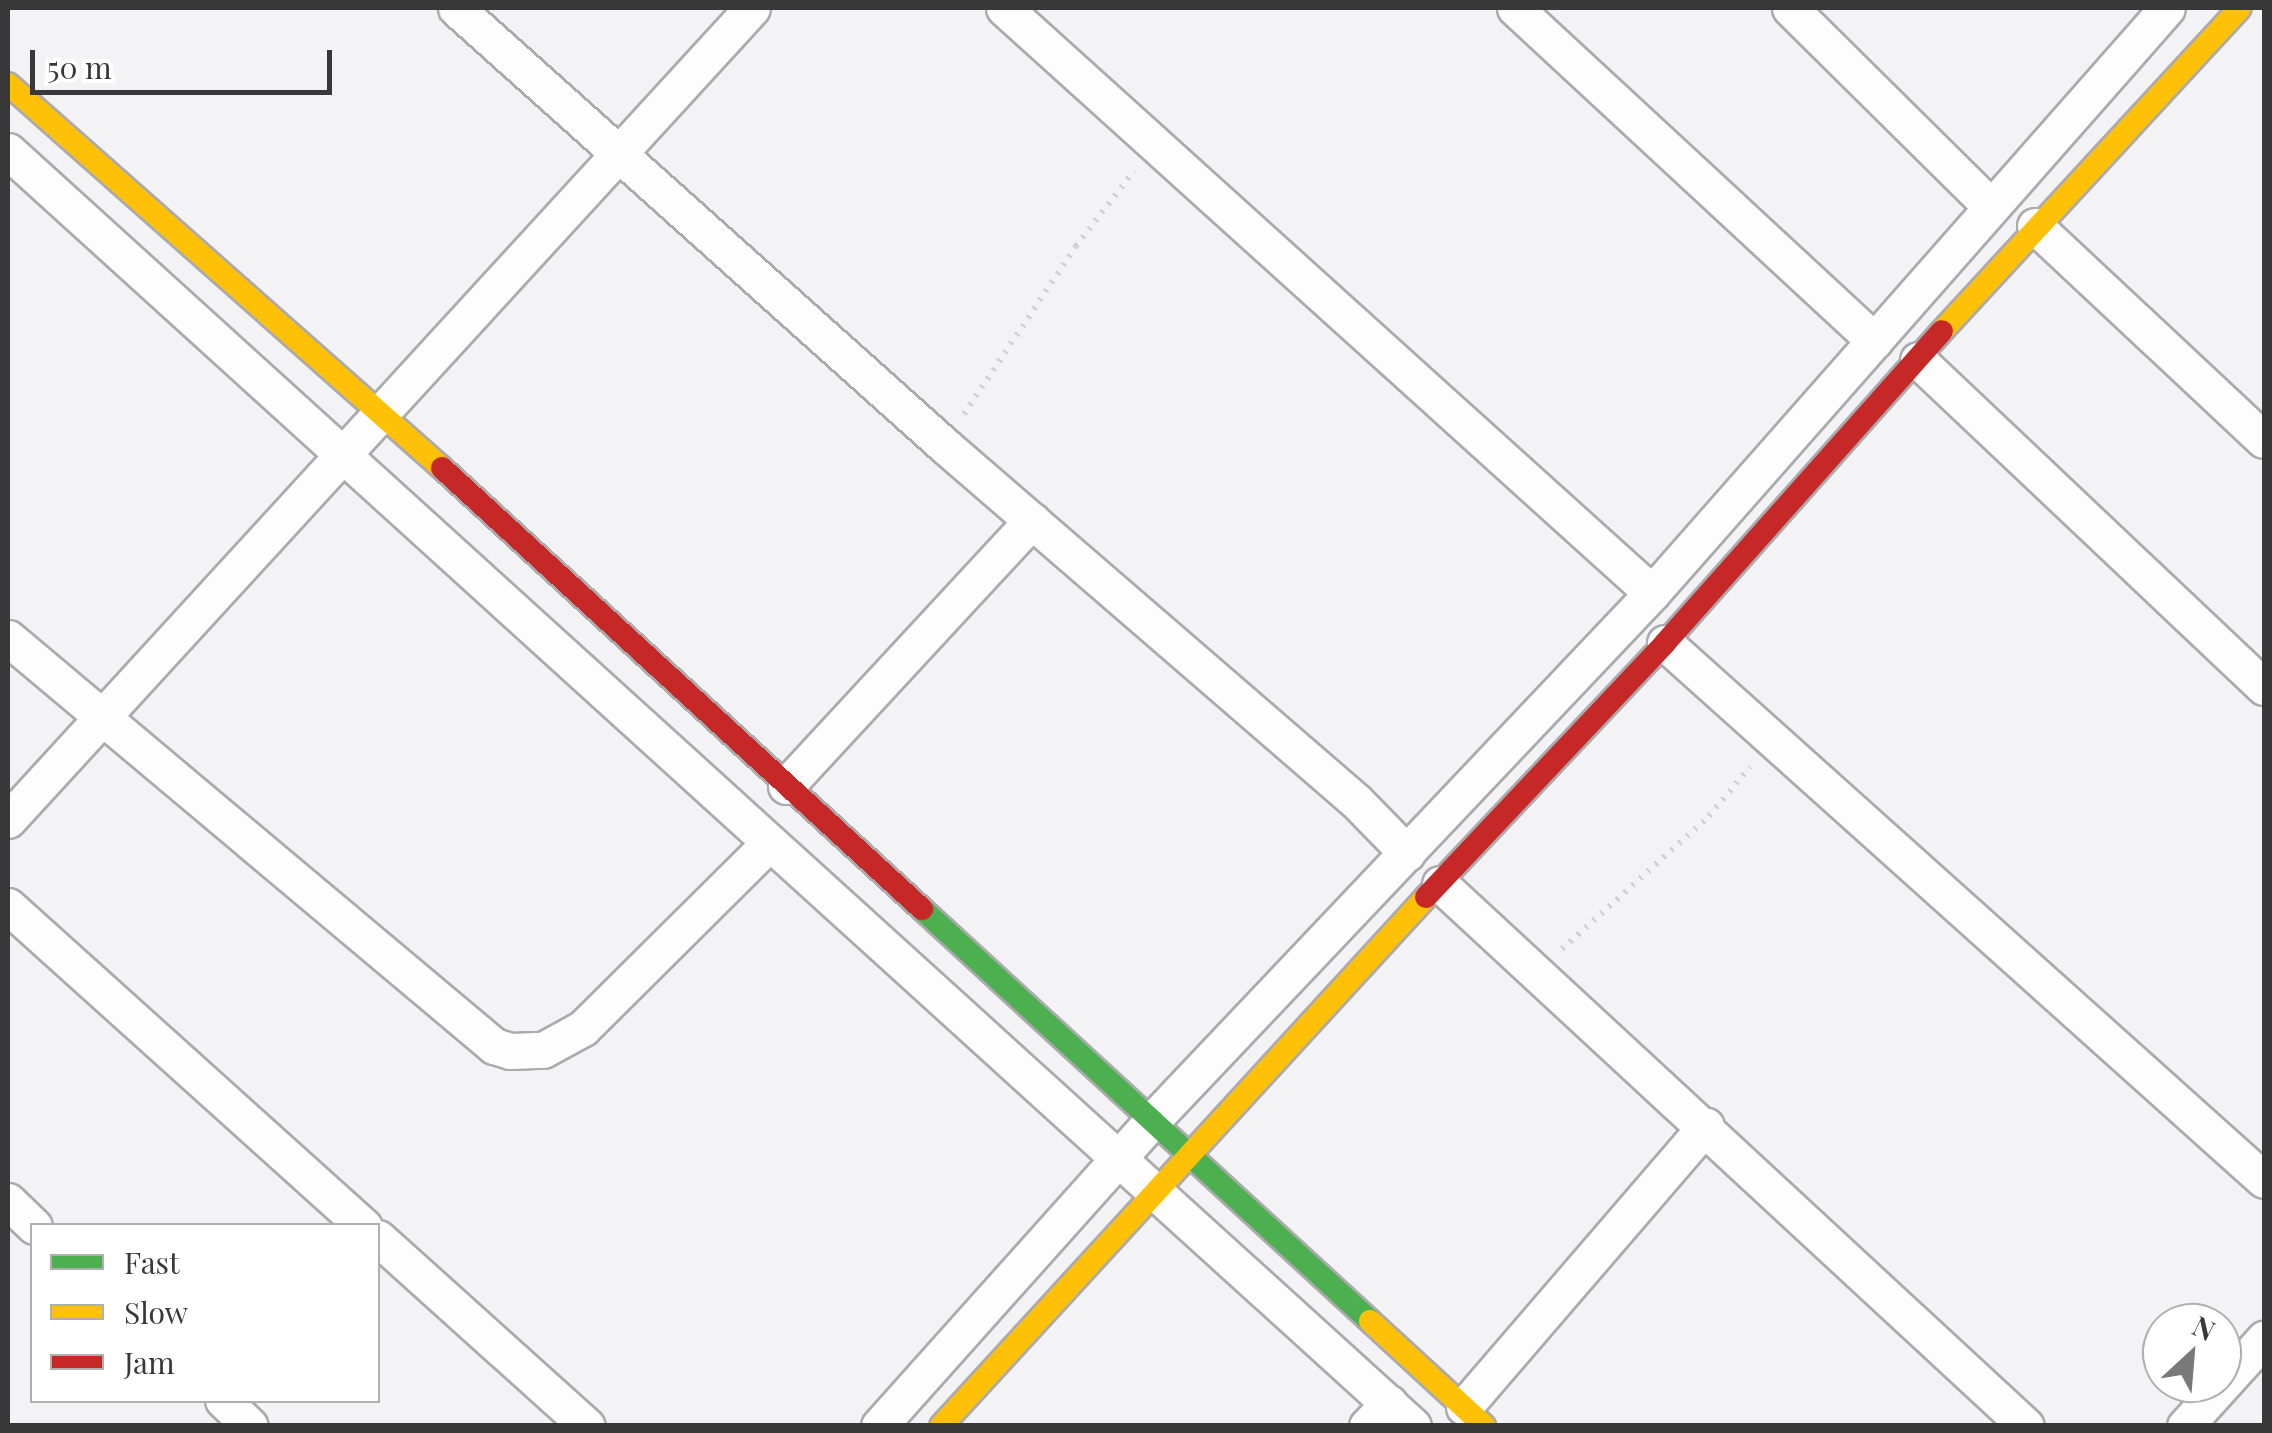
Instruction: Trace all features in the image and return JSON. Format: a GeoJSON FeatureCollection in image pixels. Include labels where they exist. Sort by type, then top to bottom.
{"type":"FeatureCollection","features":[{"type":"Feature","properties":{"kind":"street"},"geometry":{"type":"LineString","coordinates":[[456,8],[944,445],[1356,801],[1408,853]]}},
{"type":"Feature","properties":{"kind":"street"},"geometry":{"type":"LineString","coordinates":[[8,820],[341,452],[752,8]]}},
{"type":"Feature","properties":{"kind":"street"},"geometry":{"type":"LineString","coordinates":[[1004,8],[1652,594]]}},
{"type":"Feature","properties":{"kind":"street"},"geometry":{"type":"LineString","coordinates":[[1514,8],[1874,341]]}},
{"type":"Feature","properties":{"kind":"street"},"geometry":{"type":"LineString","coordinates":[[1790,8],[1991,208]]}},
{"type":"Feature","properties":{"kind":"street"},"geometry":{"type":"LineString","coordinates":[[879,1426],[1150,1124],[1652,594],[2166,8]]}},
{"type":"Feature","properties":{"kind":"street"},"geometry":{"type":"LineString","coordinates":[[941,1426],[1184,1154],[1665,643],[2035,226],[2240,8]]}},
{"type":"Feature","properties":{"kind":"street"},"geometry":{"type":"LineString","coordinates":[[8,84],[380,411],[1150,1124],[1474,1416],[1706,1126]]}},
{"type":"Feature","properties":{"kind":"street"},"geometry":{"type":"LineString","coordinates":[[8,150],[1151,1191],[1390,1418]]}},
{"type":"Feature","properties":{"kind":"street"},"geometry":{"type":"LineString","coordinates":[[2035,226],[2264,440]]}},
{"type":"Feature","properties":{"kind":"street"},"geometry":{"type":"LineString","coordinates":[[1918,360],[2264,687]]}},
{"type":"Feature","properties":{"kind":"street"},"geometry":{"type":"LineString","coordinates":[[786,786],[1032,520]]}},
{"type":"Feature","properties":{"kind":"street"},"geometry":{"type":"LineString","coordinates":[[8,638],[98,719],[494,1046],[526,1054],[563,1043],[583,1028],[769,842]]}},
{"type":"Feature","properties":{"kind":"street"},"geometry":{"type":"LineString","coordinates":[[1665,643],[2264,1180]]}},
{"type":"Feature","properties":{"kind":"street"},"geometry":{"type":"LineString","coordinates":[[1440,884],[1538,970],[2026,1426]]}},
{"type":"Feature","properties":{"kind":"street"},"geometry":{"type":"LineString","coordinates":[[8,906],[361,1223]]}},
{"type":"Feature","properties":{"kind":"street"},"geometry":{"type":"LineString","coordinates":[[8,1201],[31,1223]]}},
{"type":"Feature","properties":{"kind":"street"},"geometry":{"type":"LineString","coordinates":[[380,1240],[588,1426]]}},
{"type":"Feature","properties":{"kind":"street"},"geometry":{"type":"LineString","coordinates":[[2185,1426],[2264,1339]]}},
{"type":"Feature","properties":{"kind":"street"},"geometry":{"type":"LineString","coordinates":[[225,1403],[250,1426]]}},
{"type":"Feature","properties":{"kind":"path"},"geometry":{"type":"LineString","coordinates":[[944,445],[1076,246],[1154,146]]}},
{"type":"Feature","properties":{"kind":"path"},"geometry":{"type":"LineString","coordinates":[[1538,970],[1709,816],[1774,738]]}},
{"type":"Feature","properties":{"kind":"traffic: fast"},"geometry":{"type":"LineString","coordinates":[[922,909],[1370,1321]]}},
{"type":"Feature","properties":{"kind":"traffic: slow"},"geometry":{"type":"LineString","coordinates":[[1942,331],[2240,8]]}},
{"type":"Feature","properties":{"kind":"traffic: slow"},"geometry":{"type":"LineString","coordinates":[[8,84],[442,468]]}},
{"type":"Feature","properties":{"kind":"traffic: slow"},"geometry":{"type":"LineString","coordinates":[[941,1426],[1426,897]]}},
{"type":"Feature","properties":{"kind":"traffic: slow"},"geometry":{"type":"LineString","coordinates":[[1370,1321],[1484,1426]]}},
{"type":"Feature","properties":{"kind":"traffic: jam"},"geometry":{"type":"LineString","coordinates":[[1426,897],[1665,643],[1942,331]]}},
{"type":"Feature","properties":{"kind":"traffic: jam"},"geometry":{"type":"LineString","coordinates":[[442,468],[922,909]]}}]}
